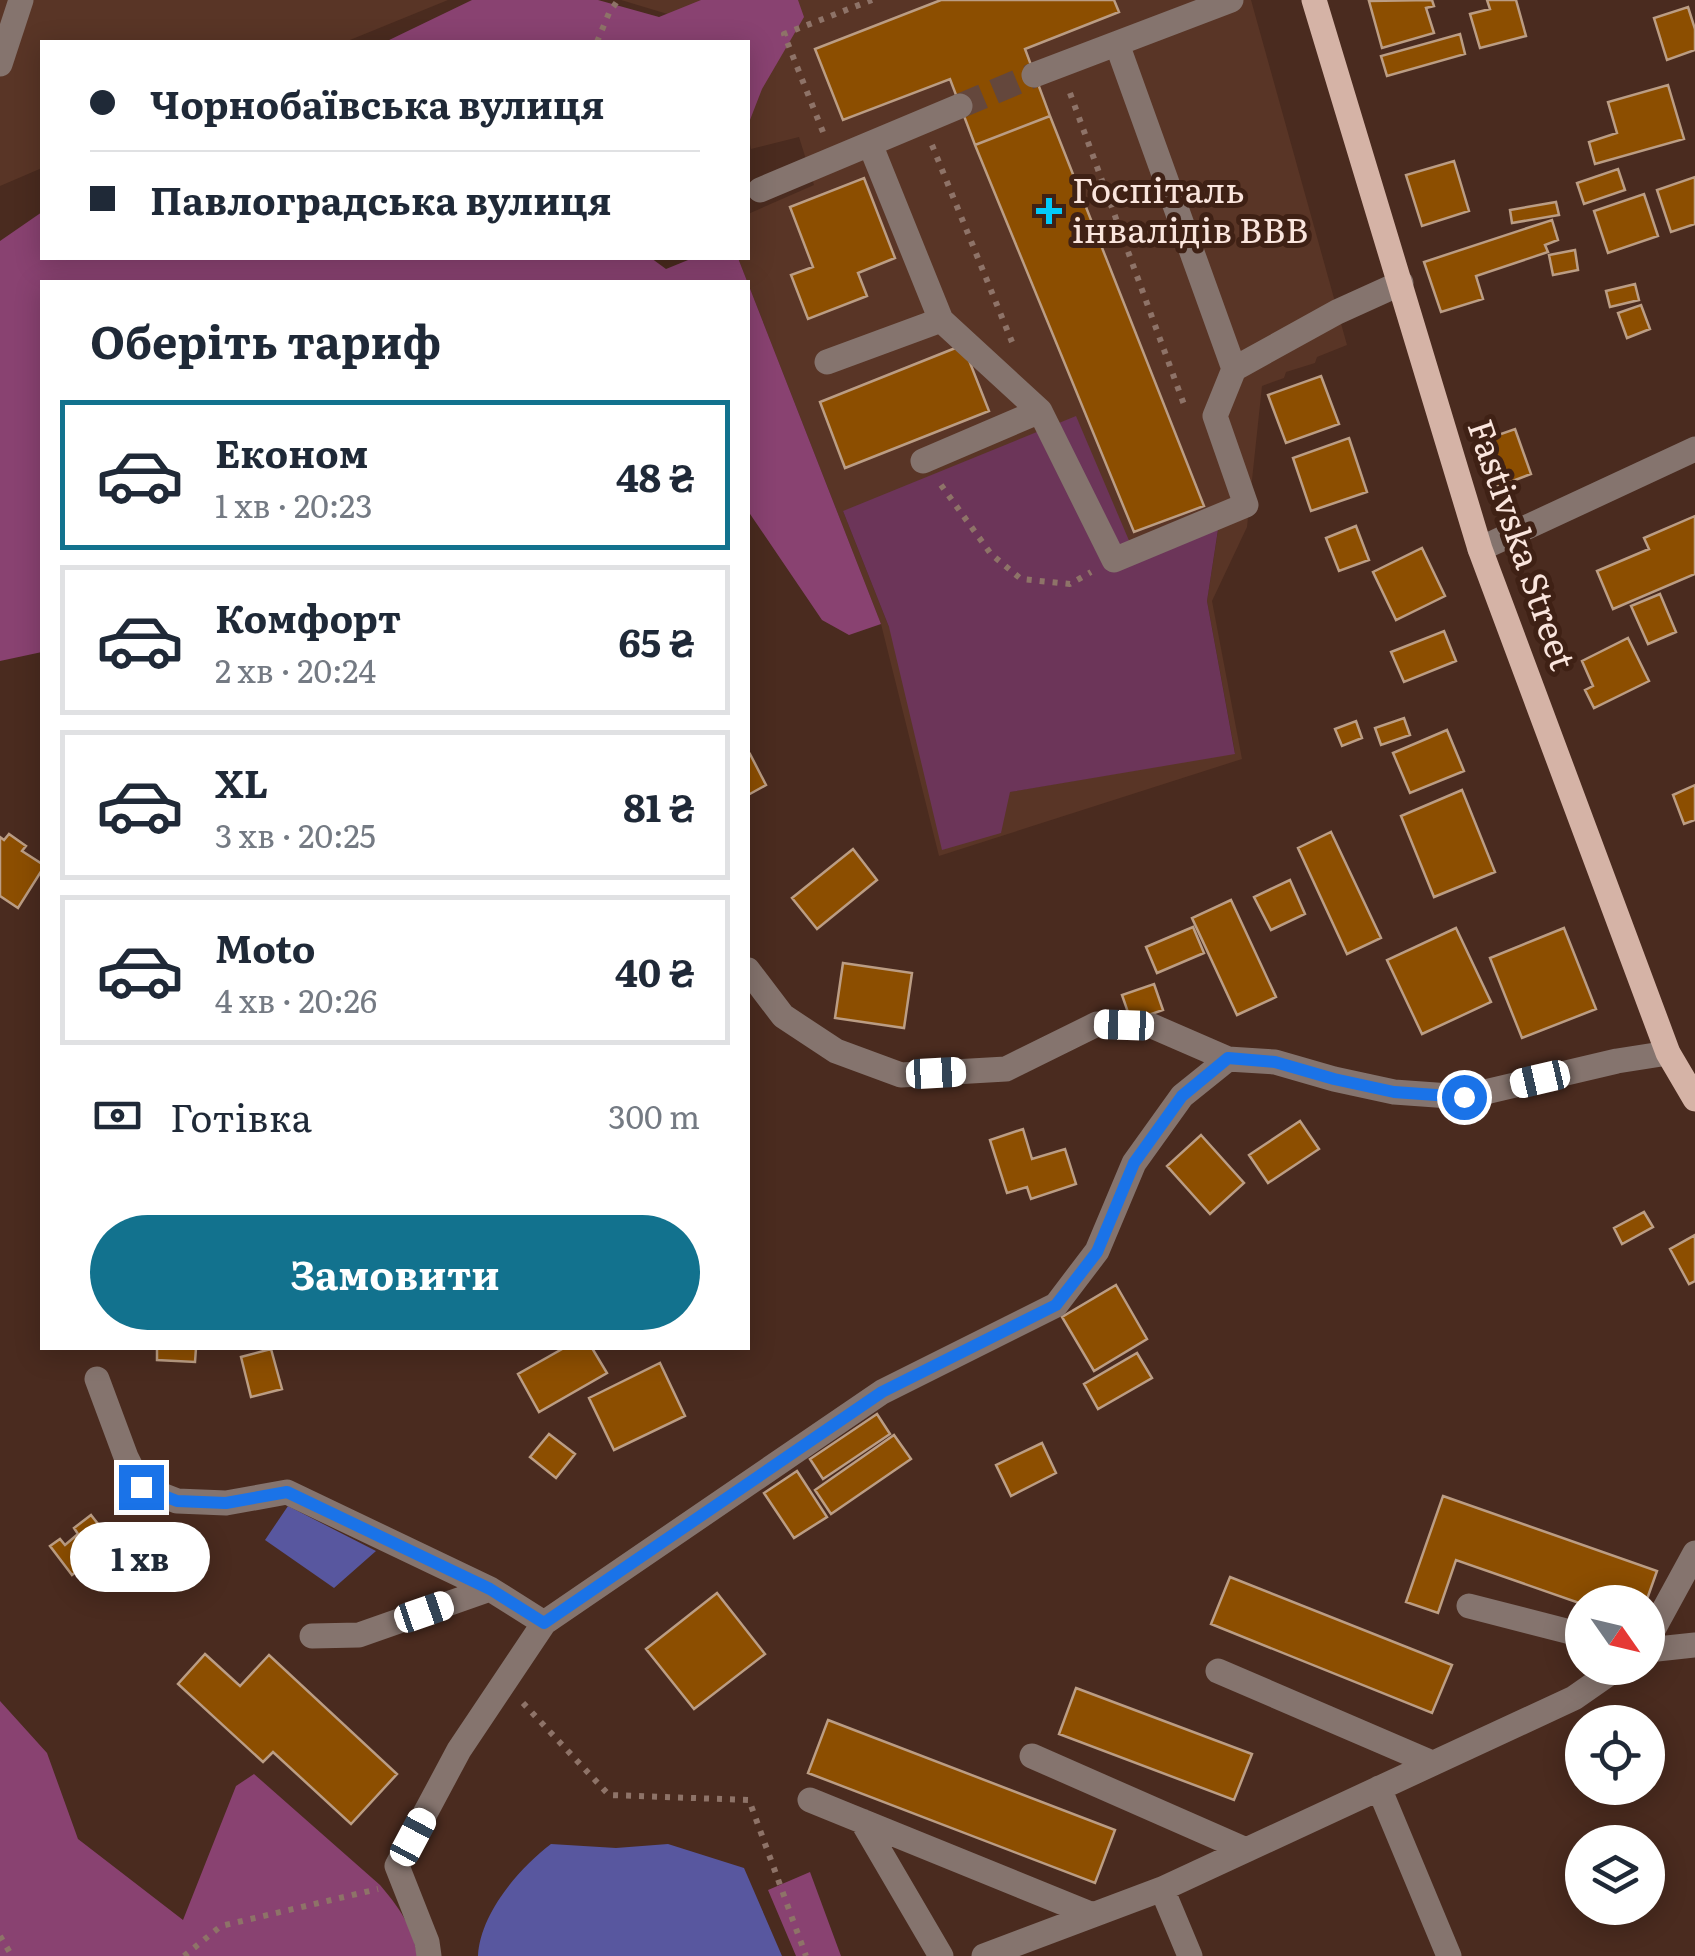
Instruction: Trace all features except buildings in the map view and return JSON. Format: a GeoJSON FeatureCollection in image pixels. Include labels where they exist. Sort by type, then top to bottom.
{"type":"FeatureCollection","features":[{"type":"Feature","properties":{"kind":"main road","name":"Fastivska Street"},"geometry":{"type":"LineString","coordinates":[[1314,0],[1480,549],[1668,1054],[1695,1099]]}},
{"type":"Feature","properties":{"kind":"street"},"geometry":{"type":"LineString","coordinates":[[0,64],[22,0]]}},
{"type":"Feature","properties":{"kind":"street"},"geometry":{"type":"LineString","coordinates":[[1034,75],[1231,0]]}},
{"type":"Feature","properties":{"kind":"street"},"geometry":{"type":"LineString","coordinates":[[1117,44],[1234,369]]}},
{"type":"Feature","properties":{"kind":"street"},"geometry":{"type":"LineString","coordinates":[[760,190],[960,106]]}},
{"type":"Feature","properties":{"kind":"street"},"geometry":{"type":"LineString","coordinates":[[870,144],[942,320],[1040,411],[1114,560],[1246,505],[1214,416],[1234,369],[1337,312],[1401,283]]}},
{"type":"Feature","properties":{"kind":"street"},"geometry":{"type":"LineString","coordinates":[[827,362],[942,320]]}},
{"type":"Feature","properties":{"kind":"street"},"geometry":{"type":"LineString","coordinates":[[923,461],[1040,411]]}},
{"type":"Feature","properties":{"kind":"street"},"geometry":{"type":"LineString","coordinates":[[1480,549],[1695,449]]}},
{"type":"Feature","properties":{"kind":"street"},"geometry":{"type":"LineString","coordinates":[[750,973],[783,1016],[836,1051],[901,1075],[1006,1069],[1097,1024],[1152,1026],[1228,1058],[1275,1062],[1394,1092],[1464,1097],[1668,1054]]}},
{"type":"Feature","properties":{"kind":"street"},"geometry":{"type":"LineString","coordinates":[[429,1956],[397,1866],[459,1750],[544,1623],[882,1392],[1056,1305],[1097,1252],[1134,1163],[1182,1096],[1228,1058]]}},
{"type":"Feature","properties":{"kind":"street"},"geometry":{"type":"LineString","coordinates":[[97,1379],[141,1487],[177,1501],[226,1503],[287,1492],[490,1589],[544,1623]]}},
{"type":"Feature","properties":{"kind":"street"},"geometry":{"type":"LineString","coordinates":[[1665,1608],[1695,1553]]}},
{"type":"Feature","properties":{"kind":"street"},"geometry":{"type":"LineString","coordinates":[[312,1636],[359,1635],[490,1589]]}},
{"type":"Feature","properties":{"kind":"street"},"geometry":{"type":"LineString","coordinates":[[1470,1606],[1565,1631]]}},
{"type":"Feature","properties":{"kind":"street"},"geometry":{"type":"LineString","coordinates":[[1665,1648],[1695,1645]]}},
{"type":"Feature","properties":{"kind":"street"},"geometry":{"type":"LineString","coordinates":[[1218,1670],[1432,1763]]}},
{"type":"Feature","properties":{"kind":"street"},"geometry":{"type":"LineString","coordinates":[[984,1956],[1162,1889],[1574,1698],[1593,1685]]}},
{"type":"Feature","properties":{"kind":"street"},"geometry":{"type":"LineString","coordinates":[[1032,1756],[1246,1850]]}},
{"type":"Feature","properties":{"kind":"street"},"geometry":{"type":"LineString","coordinates":[[1378,1788],[1448,1956]]}},
{"type":"Feature","properties":{"kind":"street"},"geometry":{"type":"LineString","coordinates":[[810,1800],[1094,1915]]}},
{"type":"Feature","properties":{"kind":"street"},"geometry":{"type":"LineString","coordinates":[[862,1821],[941,1956]]}},
{"type":"Feature","properties":{"kind":"street"},"geometry":{"type":"LineString","coordinates":[[1162,1889],[1190,1956]]}},
{"type":"Feature","properties":{"kind":"path"},"geometry":{"type":"LineString","coordinates":[[598,40],[618,0]]}},
{"type":"Feature","properties":{"kind":"path"},"geometry":{"type":"LineString","coordinates":[[833,158],[784,34],[872,0]]}},
{"type":"Feature","properties":{"kind":"path"},"geometry":{"type":"LineString","coordinates":[[1060,66],[1190,420]]}},
{"type":"Feature","properties":{"kind":"path"},"geometry":{"type":"LineString","coordinates":[[923,120],[1018,357]]}},
{"type":"Feature","properties":{"kind":"path"},"geometry":{"type":"LineString","coordinates":[[923,461],[992,554],[1021,578],[1070,584],[1114,560]]}},
{"type":"Feature","properties":{"kind":"path"},"geometry":{"type":"LineString","coordinates":[[531,1710],[609,1794],[749,1800],[806,1956]]}},
{"type":"Feature","properties":{"kind":"path"},"geometry":{"type":"LineString","coordinates":[[184,1956],[221,1926],[404,1883]]}},
{"type":"Feature","properties":{"kind":"path"},"geometry":{"type":"LineString","coordinates":[[0,1936],[12,1956]]}},
{"type":"Feature","properties":{"kind":"shaded area"},"geometry":{"type":"Polygon","coordinates":[[[0,0],[448,0],[350,40],[40,40],[40,169],[0,186],[0,0]]]}},
{"type":"Feature","properties":{"kind":"shaded area"},"geometry":{"type":"Polygon","coordinates":[[[472,0],[598,0],[659,17],[701,0],[798,0],[804,17],[762,89],[750,120],[750,40],[389,40],[472,0]]]}},
{"type":"Feature","properties":{"kind":"shaded area"},"geometry":{"type":"Polygon","coordinates":[[[621,0],[1251,0],[1347,345],[1262,386],[1247,527],[1212,601],[1242,759],[939,856],[881,624],[750,289],[750,280],[739,260],[750,260],[750,213],[814,185],[799,137],[751,149],[750,40],[621,0]],[[843,511],[889,627],[1009,792],[1235,753],[1207,601],[1219,524],[1136,558],[843,511]]]}},
{"type":"Feature","properties":{"kind":"shaded area"},"geometry":{"type":"Polygon","coordinates":[[[40,213],[40,260],[654,260],[666,269],[688,260],[739,260],[746,280],[40,280],[40,652],[0,661],[0,241],[40,213]]]}},
{"type":"Feature","properties":{"kind":"shaded area"},"geometry":{"type":"Polygon","coordinates":[[[750,289],[881,624],[849,635],[822,620],[750,514],[750,289]]]}},
{"type":"Feature","properties":{"kind":"shaded area"},"geometry":{"type":"Polygon","coordinates":[[[1076,416],[1136,557],[1219,523],[1207,601],[1235,754],[1010,792],[1001,833],[942,850],[889,627],[843,511],[1076,416]]]}},
{"type":"Feature","properties":{"kind":"shaded area"},"geometry":{"type":"Polygon","coordinates":[[[288,1506],[376,1551],[334,1588],[265,1540],[288,1506]]]}},
{"type":"Feature","properties":{"kind":"shaded area"},"geometry":{"type":"Polygon","coordinates":[[[0,1701],[47,1753],[78,1839],[183,1920],[236,1786],[254,1774],[380,1885],[404,1918],[417,1956],[0,1956],[0,1701]]]}},
{"type":"Feature","properties":{"kind":"shaded area"},"geometry":{"type":"Polygon","coordinates":[[[551,1844],[616,1848],[668,1844],[744,1868],[782,1956],[478,1956],[493,1909],[526,1866],[551,1844]]]}},
{"type":"Feature","properties":{"kind":"shaded area"},"geometry":{"type":"Polygon","coordinates":[[[810,1872],[841,1956],[796,1956],[768,1890],[810,1872]]]}},
{"type":"Feature","properties":{"kind":"tunnel"},"geometry":{"type":"LineString","coordinates":[[960,106],[1034,75]]}},
{"type":"Feature","properties":{"kind":"place","name":"Госпіталь інвалідів ВВВ"},"geometry":{"type":"Point","coordinates":[1049,211]}},
{"type":"Feature","properties":{"kind":"route"},"geometry":{"type":"LineString","coordinates":[[141,1487],[177,1501],[226,1503],[287,1492],[490,1589],[544,1623],[882,1392],[1056,1305],[1097,1252],[1134,1163],[1182,1096],[1228,1058],[1275,1062],[1394,1092],[1464,1097]]}}]}
